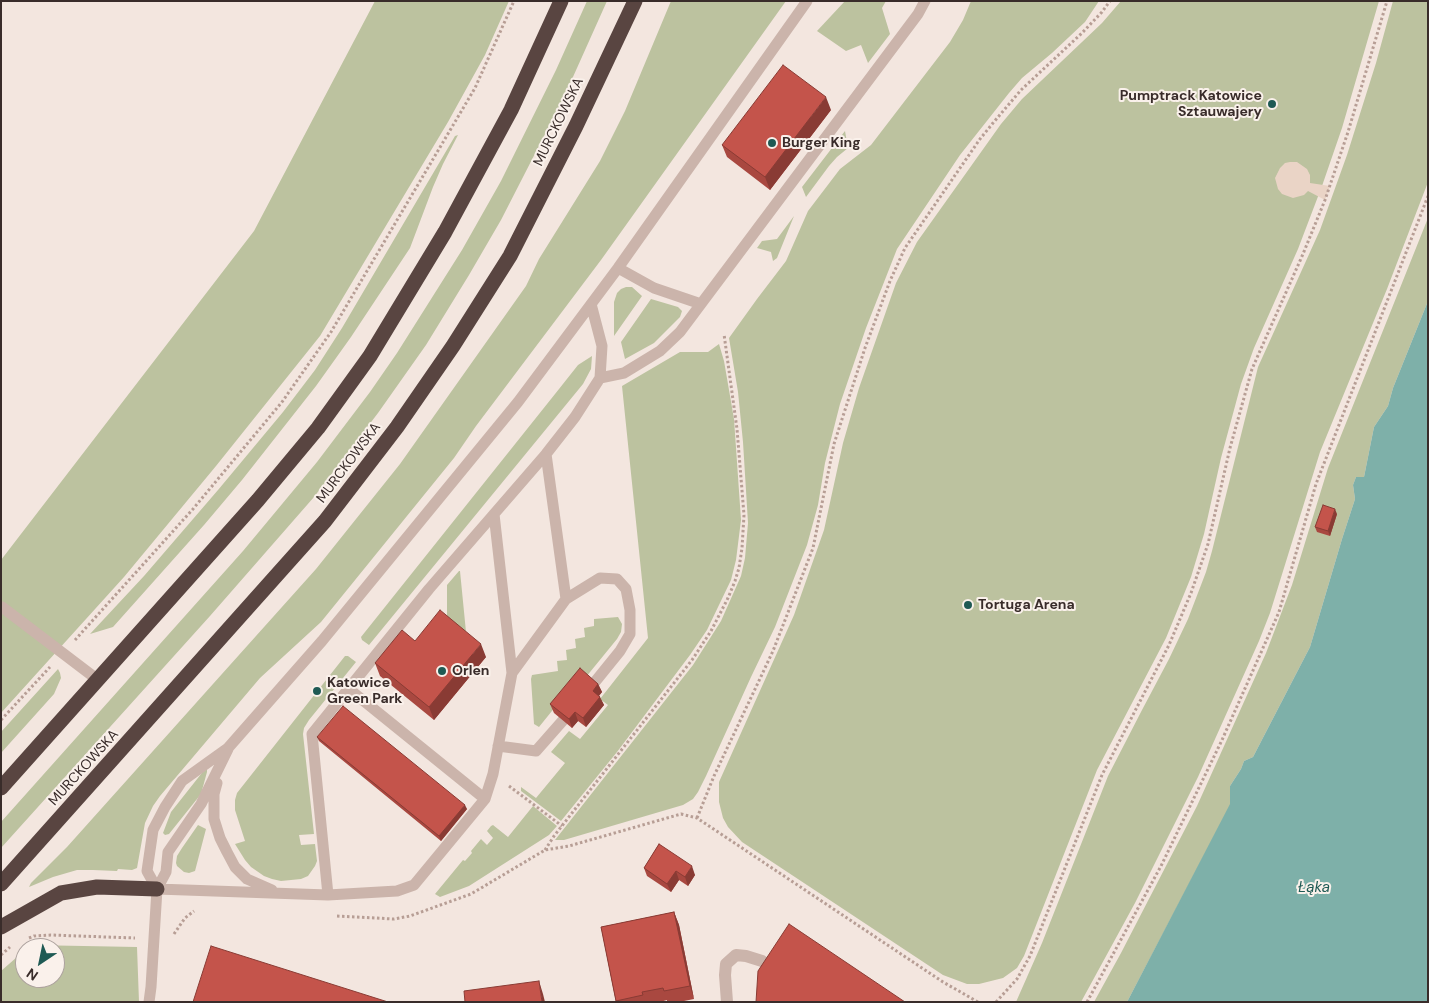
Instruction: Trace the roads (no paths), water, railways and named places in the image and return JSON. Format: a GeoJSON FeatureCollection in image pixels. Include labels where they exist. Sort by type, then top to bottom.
{"type":"FeatureCollection","features":[{"type":"Feature","properties":{"kind":"highway"},"geometry":{"type":"LineString","coordinates":[[1,788],[258,500],[318,428],[370,356],[445,232],[511,110],[561,1]]}},
{"type":"Feature","properties":{"kind":"highway","name":"MURCKOWSKA"},"geometry":{"type":"LineString","coordinates":[[1,884],[325,521],[397,427],[453,346],[510,256],[576,126],[635,1]]}},
{"type":"Feature","properties":{"kind":"highway"},"geometry":{"type":"LineString","coordinates":[[1,927],[61,893],[97,887],[157,889]]}},
{"type":"Feature","properties":{"kind":"street"},"geometry":{"type":"LineString","coordinates":[[727,1002],[726,964],[736,955],[762,961],[776,970]]}},
{"type":"Feature","properties":{"kind":"lane"},"geometry":{"type":"LineString","coordinates":[[157,889],[147,871],[153,830],[182,781],[228,748],[322,640],[512,409],[618,268],[807,1]]}},
{"type":"Feature","properties":{"kind":"lane"},"geometry":{"type":"LineString","coordinates":[[600,378],[624,373],[660,351],[680,332],[918,14],[925,1]]}},
{"type":"Feature","properties":{"kind":"lane"},"geometry":{"type":"LineString","coordinates":[[618,268],[654,288],[701,304]]}},
{"type":"Feature","properties":{"kind":"lane"},"geometry":{"type":"LineString","coordinates":[[328,895],[312,734],[429,589],[546,454],[575,417],[600,378],[602,346],[591,304]]}},
{"type":"Feature","properties":{"kind":"lane"},"geometry":{"type":"LineString","coordinates":[[546,454],[566,598]]}},
{"type":"Feature","properties":{"kind":"lane"},"geometry":{"type":"LineString","coordinates":[[157,889],[328,895],[397,891],[414,885],[485,799],[492,774],[512,673],[494,514]]}},
{"type":"Feature","properties":{"kind":"lane"},"geometry":{"type":"LineString","coordinates":[[498,746],[536,751],[620,651],[630,634],[630,610],[626,589],[616,579],[600,578],[566,598],[512,673]]}},
{"type":"Feature","properties":{"kind":"lane"},"geometry":{"type":"LineString","coordinates":[[2,608],[98,680]]}},
{"type":"Feature","properties":{"kind":"lane"},"geometry":{"type":"LineString","coordinates":[[348,689],[485,799]]}},
{"type":"Feature","properties":{"kind":"lane"},"geometry":{"type":"LineString","coordinates":[[149,1002],[157,889],[166,872],[168,852],[201,804],[228,748]]}},
{"type":"Feature","properties":{"kind":"lane"},"geometry":{"type":"LineString","coordinates":[[228,748],[214,794],[214,819],[220,838],[235,867],[247,879],[281,893]]}},
{"type":"Feature","properties":{"kind":"water","name":"Łąka"},"geometry":{"type":"Polygon","coordinates":[[[1428,301],[1428,1002],[1127,1002],[1230,804],[1230,786],[1244,761],[1253,757],[1310,647],[1355,499],[1353,485],[1356,477],[1364,477],[1374,427],[1388,406],[1393,388],[1428,301]]]}},
{"type":"Feature","properties":{"kind":"place","name":"Pumptrack Katowice Sztauwajery"},"geometry":{"type":"Point","coordinates":[1272,104]}},
{"type":"Feature","properties":{"kind":"place","name":"Burger King"},"geometry":{"type":"Point","coordinates":[772,143]}},
{"type":"Feature","properties":{"kind":"place","name":"Tortuga Arena"},"geometry":{"type":"Point","coordinates":[968,605]}},
{"type":"Feature","properties":{"kind":"place","name":"Orlen"},"geometry":{"type":"Point","coordinates":[442,671]}},
{"type":"Feature","properties":{"kind":"place","name":"Katowice Green Park"},"geometry":{"type":"Point","coordinates":[317,691]}}]}
